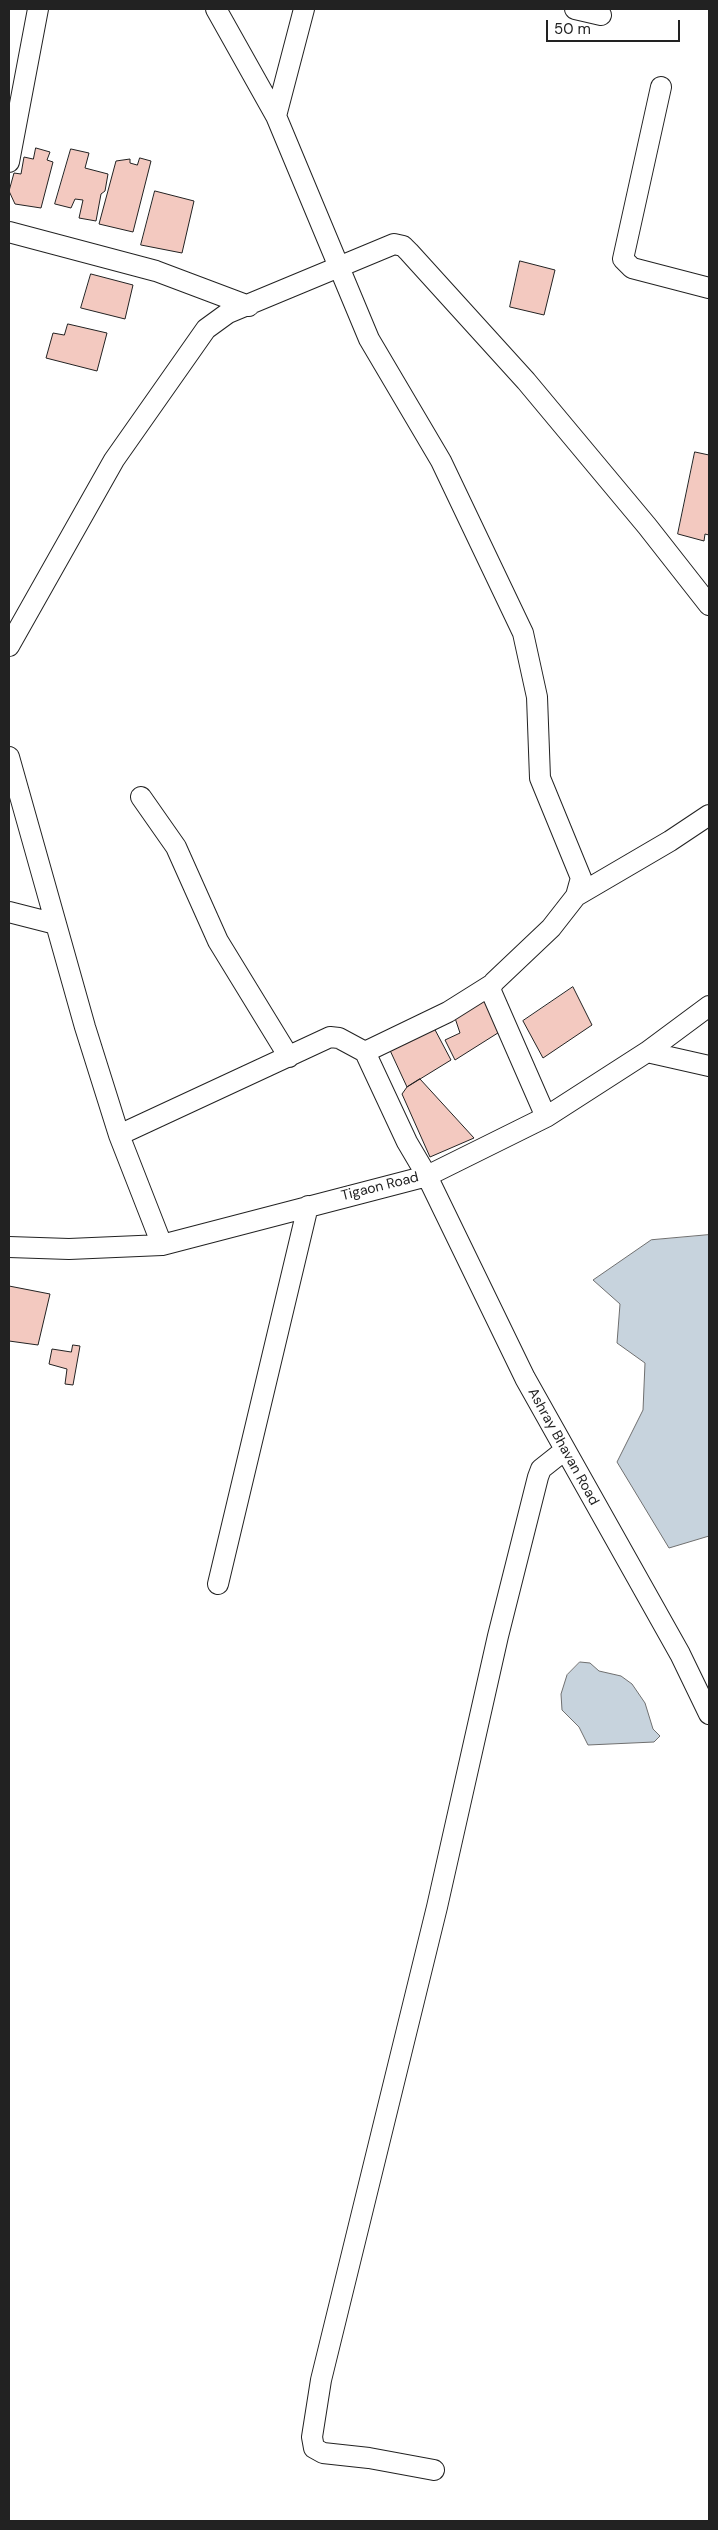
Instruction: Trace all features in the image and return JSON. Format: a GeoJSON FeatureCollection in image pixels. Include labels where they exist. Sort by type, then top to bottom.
{"type":"FeatureCollection","features":[{"type":"Feature","properties":{"kind":"street"},"geometry":{"type":"LineString","coordinates":[[9,162],[38,9]]}},
{"type":"Feature","properties":{"kind":"street"},"geometry":{"type":"LineString","coordinates":[[119,1135],[330,1037],[339,1038],[365,1052],[413,1030],[491,985],[552,928],[576,896],[580,884],[580,872],[540,778],[537,698],[523,633],[441,461],[369,339],[276,116],[216,9]]}},
{"type":"Feature","properties":{"kind":"street"},"geometry":{"type":"LineString","coordinates":[[276,116],[304,9]]}},
{"type":"Feature","properties":{"kind":"street"},"geometry":{"type":"LineString","coordinates":[[575,9],[601,15]]}},
{"type":"Feature","properties":{"kind":"street"},"geometry":{"type":"LineString","coordinates":[[661,87],[623,259],[632,268],[709,288]]}},
{"type":"Feature","properties":{"kind":"street"},"geometry":{"type":"LineString","coordinates":[[9,232],[156,270],[248,306]]}},
{"type":"Feature","properties":{"kind":"street"},"geometry":{"type":"LineString","coordinates":[[9,646],[114,460],[206,329],[228,313],[394,244],[403,246],[526,380],[647,526],[709,606]]}},
{"type":"Feature","properties":{"kind":"street"},"geometry":{"type":"LineString","coordinates":[[9,757],[85,1027],[119,1135],[162,1244]]}},
{"type":"Feature","properties":{"kind":"street"},"geometry":{"type":"LineString","coordinates":[[141,797],[176,847],[218,941],[288,1057]]}},
{"type":"Feature","properties":{"kind":"street"},"geometry":{"type":"LineString","coordinates":[[576,896],[670,841],[709,815]]}},
{"type":"Feature","properties":{"kind":"street"},"geometry":{"type":"LineString","coordinates":[[9,912],[56,924]]}},
{"type":"Feature","properties":{"kind":"street"},"geometry":{"type":"LineString","coordinates":[[491,985],[491,993],[546,1117]]}},
{"type":"Feature","properties":{"kind":"street","name":"Tigaon Road"},"geometry":{"type":"LineString","coordinates":[[9,1247],[69,1249],[162,1244],[427,1176],[546,1117],[646,1052],[709,1006]]}},
{"type":"Feature","properties":{"kind":"street","name":"Ashray Bhavan Road"},"geometry":{"type":"LineString","coordinates":[[365,1052],[407,1142],[427,1176],[525,1378],[680,1654],[709,1714]]}},
{"type":"Feature","properties":{"kind":"street"},"geometry":{"type":"LineString","coordinates":[[646,1052],[709,1066]]}},
{"type":"Feature","properties":{"kind":"street"},"geometry":{"type":"LineString","coordinates":[[218,1584],[308,1206]]}},
{"type":"Feature","properties":{"kind":"street"},"geometry":{"type":"LineString","coordinates":[[434,2470],[369,2458],[323,2453],[314,2448],[312,2438],[321,2380],[434,1916],[498,1636],[538,1477],[541,1469],[565,1450]]}},
{"type":"Feature","properties":{"kind":"shaded area"},"geometry":{"type":"Polygon","coordinates":[[[709,1235],[709,1536],[669,1548],[617,1462],[643,1410],[645,1363],[617,1343],[620,1304],[593,1280],[651,1240],[709,1235]]]}},
{"type":"Feature","properties":{"kind":"shaded area"},"geometry":{"type":"Polygon","coordinates":[[[580,1662],[590,1663],[599,1671],[621,1676],[632,1684],[645,1703],[653,1729],[660,1736],[654,1742],[588,1745],[579,1727],[562,1710],[561,1694],[567,1675],[580,1662]]]}},
{"type":"Feature","properties":{"kind":"building"},"geometry":{"type":"Polygon","coordinates":[[[36,148],[50,152],[47,160],[53,162],[41,208],[15,204],[9,191],[14,173],[21,174],[24,157],[33,159],[36,148]]]}},
{"type":"Feature","properties":{"kind":"building"},"geometry":{"type":"Polygon","coordinates":[[[71,149],[89,153],[85,168],[108,174],[105,191],[101,194],[96,221],[79,218],[83,200],[75,199],[71,208],[55,204],[71,149]]]}},
{"type":"Feature","properties":{"kind":"building"},"geometry":{"type":"Polygon","coordinates":[[[140,158],[151,161],[133,232],[99,224],[116,161],[130,159],[130,163],[137,165],[140,158]]]}},
{"type":"Feature","properties":{"kind":"building"},"geometry":{"type":"Polygon","coordinates":[[[155,191],[194,201],[182,253],[141,245],[155,191]]]}},
{"type":"Feature","properties":{"kind":"building"},"geometry":{"type":"Polygon","coordinates":[[[520,261],[555,270],[544,315],[510,307],[520,261]]]}},
{"type":"Feature","properties":{"kind":"building"},"geometry":{"type":"Polygon","coordinates":[[[91,274],[133,285],[125,319],[81,308],[91,274]]]}},
{"type":"Feature","properties":{"kind":"building"},"geometry":{"type":"Polygon","coordinates":[[[68,324],[107,333],[97,371],[46,358],[53,333],[64,335],[68,324]]]}},
{"type":"Feature","properties":{"kind":"building"},"geometry":{"type":"Polygon","coordinates":[[[695,452],[709,455],[709,535],[705,534],[704,541],[678,534],[695,452]]]}},
{"type":"Feature","properties":{"kind":"building"},"geometry":{"type":"Polygon","coordinates":[[[573,987],[592,1025],[543,1058],[523,1021],[573,987]]]}},
{"type":"Feature","properties":{"kind":"building"},"geometry":{"type":"Polygon","coordinates":[[[485,998],[501,1031],[455,1060],[445,1040],[460,1033],[455,1018],[485,998]]]}},
{"type":"Feature","properties":{"kind":"building"},"geometry":{"type":"Polygon","coordinates":[[[433,1026],[451,1060],[407,1087],[388,1046],[433,1026]]]}},
{"type":"Feature","properties":{"kind":"building"},"geometry":{"type":"Polygon","coordinates":[[[420,1079],[474,1138],[430,1157],[402,1094],[407,1087],[420,1079]]]}},
{"type":"Feature","properties":{"kind":"building"},"geometry":{"type":"Polygon","coordinates":[[[9,1286],[50,1294],[38,1345],[9,1341],[9,1286]]]}},
{"type":"Feature","properties":{"kind":"building"},"geometry":{"type":"Polygon","coordinates":[[[73,1345],[80,1346],[73,1385],[65,1384],[67,1369],[49,1364],[52,1349],[71,1352],[73,1345]]]}}]}
